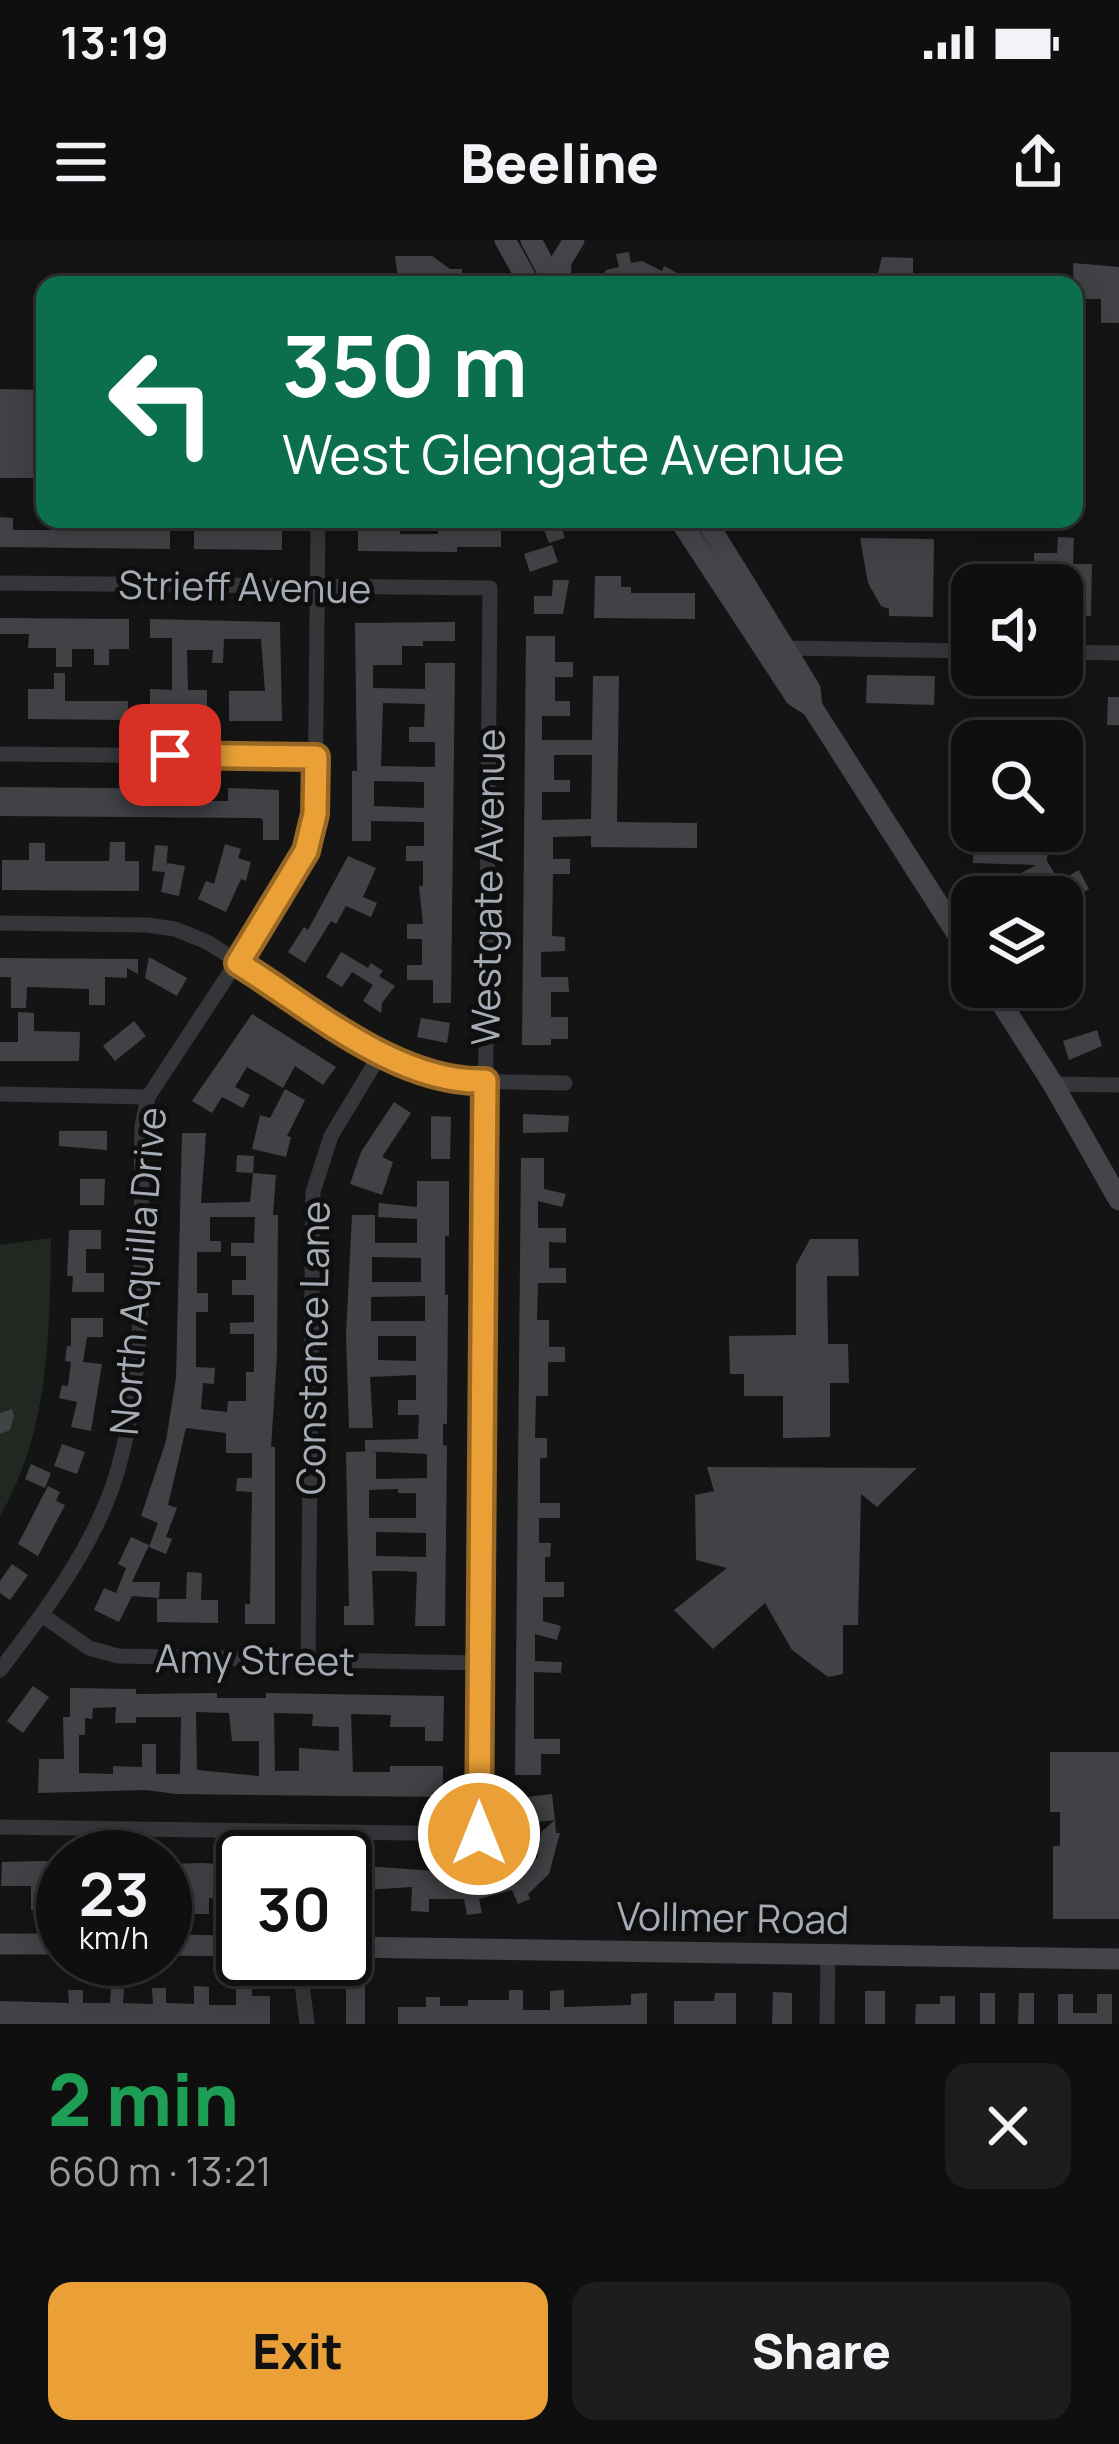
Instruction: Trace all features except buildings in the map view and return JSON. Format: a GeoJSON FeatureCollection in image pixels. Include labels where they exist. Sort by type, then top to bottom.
{"type":"FeatureCollection","features":[{"type":"Feature","properties":{"kind":"main road"},"geometry":{"type":"LineString","coordinates":[[505,240],[525,276]]}},
{"type":"Feature","properties":{"kind":"main road"},"geometry":{"type":"LineString","coordinates":[[531,240],[553,276]]}},
{"type":"Feature","properties":{"kind":"main road"},"geometry":{"type":"LineString","coordinates":[[559,276],[561,261],[574,240]]}},
{"type":"Feature","properties":{"kind":"main road"},"geometry":{"type":"LineString","coordinates":[[686,528],[795,696],[812,707]]}},
{"type":"Feature","properties":{"kind":"main road"},"geometry":{"type":"LineString","coordinates":[[711,528],[809,689],[812,707],[951,924]]}},
{"type":"Feature","properties":{"kind":"main road"},"geometry":{"type":"LineString","coordinates":[[1004,1008],[1119,1200]]}},
{"type":"Feature","properties":{"kind":"main road"},"geometry":{"type":"LineString","coordinates":[[0,1944],[36,1944]]}},
{"type":"Feature","properties":{"kind":"main road","name":"Vollmer Road"},"geometry":{"type":"LineString","coordinates":[[372,1947],[1119,1959]]}},
{"type":"Feature","properties":{"kind":"street","name":"North Aquilla Drive"},"geometry":{"type":"LineString","coordinates":[[0,1670],[76,1561],[113,1485],[133,1405],[142,1126],[148,1097],[301,863],[315,814],[318,528]]}},
{"type":"Feature","properties":{"kind":"street","name":"Strieff Avenue"},"geometry":{"type":"LineString","coordinates":[[0,583],[490,588]]}},
{"type":"Feature","properties":{"kind":"street","name":"Westgate Avenue"},"geometry":{"type":"LineString","coordinates":[[372,1833],[479,1834],[490,588]]}},
{"type":"Feature","properties":{"kind":"street"},"geometry":{"type":"LineString","coordinates":[[785,648],[951,651]]}},
{"type":"Feature","properties":{"kind":"street"},"geometry":{"type":"LineString","coordinates":[[1083,652],[1119,653]]}},
{"type":"Feature","properties":{"kind":"street"},"geometry":{"type":"LineString","coordinates":[[0,754],[316,757]]}},
{"type":"Feature","properties":{"kind":"street"},"geometry":{"type":"LineString","coordinates":[[0,923],[175,929],[207,942],[381,1053],[424,1075],[452,1081],[565,1083]]}},
{"type":"Feature","properties":{"kind":"street","name":"Constance Lane"},"geometry":{"type":"LineString","coordinates":[[308,1660],[313,1192],[331,1136],[381,1053]]}},
{"type":"Feature","properties":{"kind":"street"},"geometry":{"type":"LineString","coordinates":[[1053,1084],[1119,1085]]}},
{"type":"Feature","properties":{"kind":"street"},"geometry":{"type":"LineString","coordinates":[[0,1094],[148,1097]]}},
{"type":"Feature","properties":{"kind":"street","name":"Amy Street"},"geometry":{"type":"LineString","coordinates":[[42,1615],[88,1648],[118,1656],[480,1663]]}},
{"type":"Feature","properties":{"kind":"street"},"geometry":{"type":"LineString","coordinates":[[0,1827],[216,1831]]}},
{"type":"Feature","properties":{"kind":"street"},"geometry":{"type":"LineString","coordinates":[[827,2024],[828,1954]]}},
{"type":"Feature","properties":{"kind":"street"},"geometry":{"type":"LineString","coordinates":[[302,1986],[307,2024]]}},
{"type":"Feature","properties":{"kind":"shaded area"},"geometry":{"type":"Polygon","coordinates":[[[51,1238],[44,1381],[28,1450],[0,1516],[0,1245],[51,1238]]]}},
{"type":"Feature","properties":{"kind":"route"},"geometry":{"type":"LineString","coordinates":[[170,755],[316,757],[315,814],[306,851],[238,963],[424,1075],[485,1081],[479,1834]]}}]}
